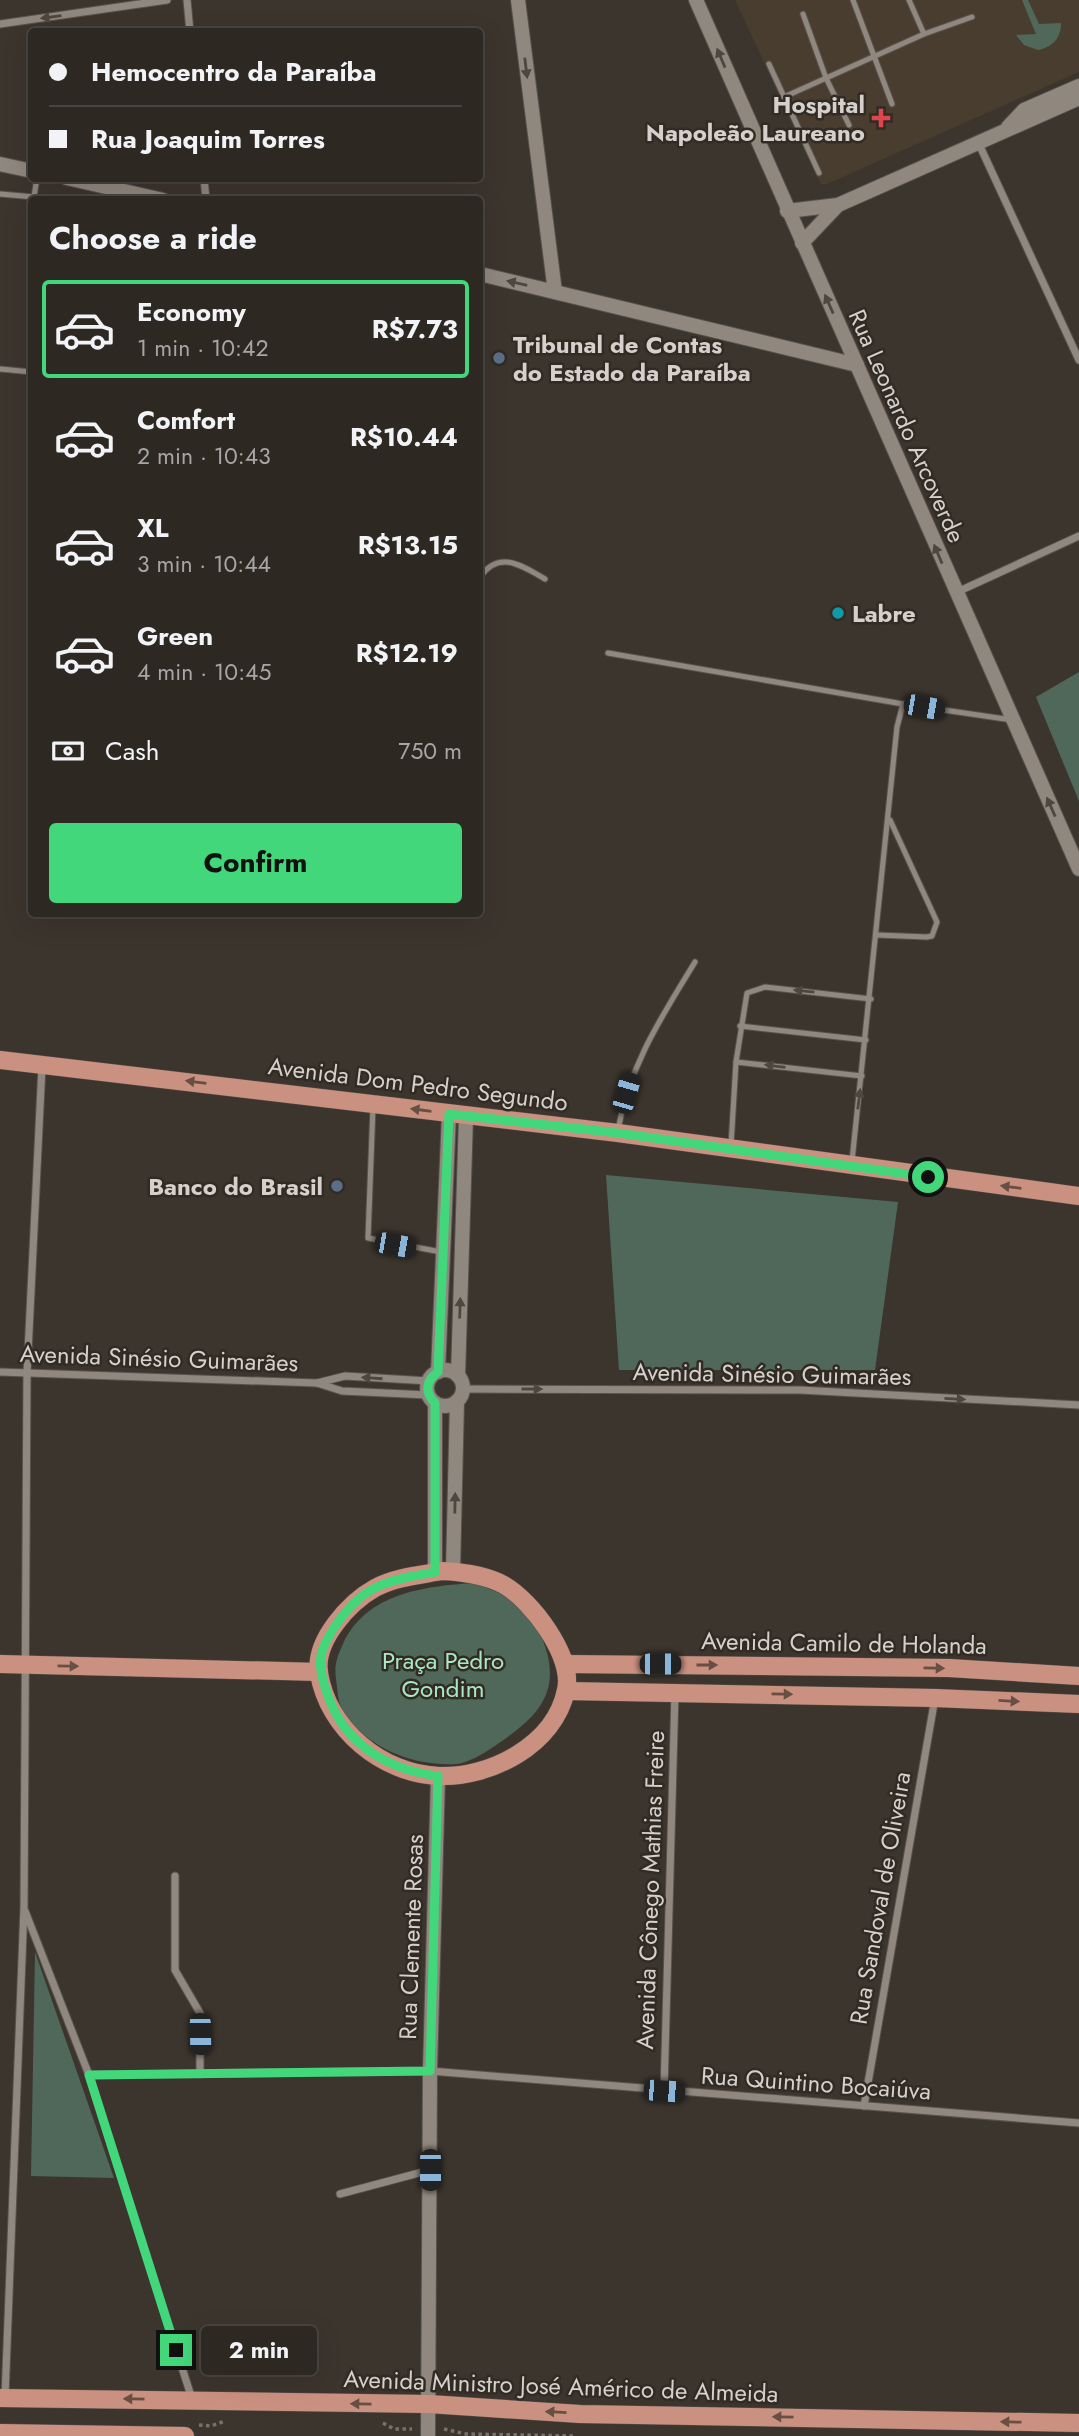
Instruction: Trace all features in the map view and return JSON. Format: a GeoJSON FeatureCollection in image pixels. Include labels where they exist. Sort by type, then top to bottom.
{"type":"FeatureCollection","features":[{"type":"Feature","properties":{"kind":"main road","name":"Avenida Dom Pedro Segundo"},"geometry":{"type":"LineString","coordinates":[[0,1060],[618,1133],[1079,1196]]}},
{"type":"Feature","properties":{"kind":"main road"},"geometry":{"type":"LineString","coordinates":[[453,1571],[481,1576],[504,1585],[520,1597],[547,1628],[565,1664],[566,1691],[545,1730],[515,1756],[478,1772],[438,1776],[397,1766],[357,1744],[334,1712],[318,1672],[322,1650],[332,1630],[361,1597],[398,1579],[453,1571]]}},
{"type":"Feature","properties":{"kind":"main road"},"geometry":{"type":"LineString","coordinates":[[0,1664],[318,1672]]}},
{"type":"Feature","properties":{"kind":"main road","name":"Avenida Camilo de Holanda"},"geometry":{"type":"LineString","coordinates":[[565,1664],[949,1668],[1079,1675]]}},
{"type":"Feature","properties":{"kind":"main road","name":"Avenida Camilo de Holanda"},"geometry":{"type":"LineString","coordinates":[[566,1691],[675,1691],[1079,1704]]}},
{"type":"Feature","properties":{"kind":"main road","name":"Avenida Ministro José Américo de Almeida"},"geometry":{"type":"LineString","coordinates":[[3,2398],[429,2404],[580,2413],[1079,2423]]}},
{"type":"Feature","properties":{"kind":"main road"},"geometry":{"type":"LineString","coordinates":[[7,2434],[185,2436]]}},
{"type":"Feature","properties":{"kind":"street"},"geometry":{"type":"LineString","coordinates":[[0,24],[167,0]]}},
{"type":"Feature","properties":{"kind":"street"},"geometry":{"type":"LineString","coordinates":[[187,0],[190,28]]}},
{"type":"Feature","properties":{"kind":"street"},"geometry":{"type":"LineString","coordinates":[[518,0],[555,292]]}},
{"type":"Feature","properties":{"kind":"street","name":"Rua Leonardo Arcoverde"},"geometry":{"type":"LineString","coordinates":[[696,0],[955,593],[1079,869]]}},
{"type":"Feature","properties":{"kind":"street"},"geometry":{"type":"LineString","coordinates":[[1004,131],[1024,110],[1079,86]]}},
{"type":"Feature","properties":{"kind":"street"},"geometry":{"type":"LineString","coordinates":[[787,211],[838,205],[1079,98]]}},
{"type":"Feature","properties":{"kind":"street"},"geometry":{"type":"LineString","coordinates":[[978,142],[1079,360]]}},
{"type":"Feature","properties":{"kind":"street"},"geometry":{"type":"LineString","coordinates":[[0,164],[28,170]]}},
{"type":"Feature","properties":{"kind":"street"},"geometry":{"type":"LineString","coordinates":[[84,182],[146,196]]}},
{"type":"Feature","properties":{"kind":"street"},"geometry":{"type":"LineString","coordinates":[[802,243],[838,205]]}},
{"type":"Feature","properties":{"kind":"street"},"geometry":{"type":"LineString","coordinates":[[483,275],[857,365]]}},
{"type":"Feature","properties":{"kind":"street"},"geometry":{"type":"LineString","coordinates":[[955,593],[1079,536]]}},
{"type":"Feature","properties":{"kind":"street"},"geometry":{"type":"LineString","coordinates":[[3,2398],[24,1907],[27,1373],[42,1064]]}},
{"type":"Feature","properties":{"kind":"street"},"geometry":{"type":"LineString","coordinates":[[435,1572],[433,1387],[441,1252],[458,1115]]}},
{"type":"Feature","properties":{"kind":"street"},"geometry":{"type":"LineString","coordinates":[[453,1571],[460,1389],[458,1115]]}},
{"type":"Feature","properties":{"kind":"street","name":"Avenida Sinésio Guimarães"},"geometry":{"type":"LineString","coordinates":[[0,1372],[317,1383],[342,1391],[433,1387]]}},
{"type":"Feature","properties":{"kind":"street"},"geometry":{"type":"LineString","coordinates":[[433,1387],[452,1372],[460,1389]]}},
{"type":"Feature","properties":{"kind":"street","name":"Avenida Sinésio Guimarães"},"geometry":{"type":"LineString","coordinates":[[317,1383],[345,1376],[433,1387]]}},
{"type":"Feature","properties":{"kind":"street"},"geometry":{"type":"LineString","coordinates":[[433,1387],[444,1406],[460,1389]]}},
{"type":"Feature","properties":{"kind":"street","name":"Avenida Sinésio Guimarães"},"geometry":{"type":"LineString","coordinates":[[460,1389],[800,1390],[1079,1405]]}},
{"type":"Feature","properties":{"kind":"street","name":"Avenida Cônego Mathias Freire"},"geometry":{"type":"LineString","coordinates":[[664,2091],[675,1691]]}},
{"type":"Feature","properties":{"kind":"street","name":"Rua Sandoval de Oliveira"},"geometry":{"type":"LineString","coordinates":[[864,2106],[935,1698]]}},
{"type":"Feature","properties":{"kind":"street","name":"Rua Clemente Rosas"},"geometry":{"type":"LineString","coordinates":[[428,2436],[430,2071],[438,1776]]}},
{"type":"Feature","properties":{"kind":"street"},"geometry":{"type":"LineString","coordinates":[[175,1876],[175,1970],[200,2013],[200,2074]]}},
{"type":"Feature","properties":{"kind":"street"},"geometry":{"type":"LineString","coordinates":[[24,1907],[89,2075],[192,2400]]}},
{"type":"Feature","properties":{"kind":"street","name":"Rua Quintino Bocaiúva"},"geometry":{"type":"LineString","coordinates":[[89,2075],[430,2071],[1079,2123]]}},
{"type":"Feature","properties":{"kind":"street"},"geometry":{"type":"LineString","coordinates":[[340,2194],[430,2170]]}},
{"type":"Feature","properties":{"kind":"lane"},"geometry":{"type":"LineString","coordinates":[[853,0],[892,104]]}},
{"type":"Feature","properties":{"kind":"lane"},"geometry":{"type":"LineString","coordinates":[[909,0],[924,34]]}},
{"type":"Feature","properties":{"kind":"lane"},"geometry":{"type":"LineString","coordinates":[[803,15],[827,78],[849,125]]}},
{"type":"Feature","properties":{"kind":"lane"},"geometry":{"type":"LineString","coordinates":[[784,97],[924,34],[972,17]]}},
{"type":"Feature","properties":{"kind":"lane"},"geometry":{"type":"LineString","coordinates":[[769,64],[819,173]]}},
{"type":"Feature","properties":{"kind":"lane"},"geometry":{"type":"LineString","coordinates":[[0,194],[28,196]]}},
{"type":"Feature","properties":{"kind":"lane"},"geometry":{"type":"LineString","coordinates":[[0,369],[28,372]]}},
{"type":"Feature","properties":{"kind":"lane"},"geometry":{"type":"LineString","coordinates":[[483,572],[499,561],[515,561],[545,579]]}},
{"type":"Feature","properties":{"kind":"lane"},"geometry":{"type":"LineString","coordinates":[[608,653],[1012,720]]}},
{"type":"Feature","properties":{"kind":"lane"},"geometry":{"type":"LineString","coordinates":[[852,1167],[872,999],[897,727],[903,704]]}},
{"type":"Feature","properties":{"kind":"lane"},"geometry":{"type":"LineString","coordinates":[[877,935],[932,936],[937,922],[889,817]]}},
{"type":"Feature","properties":{"kind":"lane"},"geometry":{"type":"LineString","coordinates":[[618,1133],[630,1079],[646,1043],[695,962]]}},
{"type":"Feature","properties":{"kind":"lane"},"geometry":{"type":"LineString","coordinates":[[731,1150],[736,1062],[744,998],[747,993],[758,988],[872,999]]}},
{"type":"Feature","properties":{"kind":"lane"},"geometry":{"type":"LineString","coordinates":[[740,1026],[866,1040]]}},
{"type":"Feature","properties":{"kind":"lane"},"geometry":{"type":"LineString","coordinates":[[736,1062],[862,1076]]}},
{"type":"Feature","properties":{"kind":"lane"},"geometry":{"type":"LineString","coordinates":[[373,1103],[368,1238],[441,1252]]}},
{"type":"Feature","properties":{"kind":"path"},"geometry":{"type":"LineString","coordinates":[[452,2429],[466,2434],[576,2436]]}},
{"type":"Feature","properties":{"kind":"shaded area","name":"Hospital Napoleão Laureano"},"geometry":{"type":"Polygon","coordinates":[[[735,0],[1079,0],[1079,72],[827,184],[821,184],[735,0]]]}},
{"type":"Feature","properties":{"kind":"green space"},"geometry":{"type":"Polygon","coordinates":[[[1022,0],[1028,0],[1039,24],[1061,23],[1057,38],[1048,47],[1038,50],[1024,45],[1016,35],[1036,34],[1022,0]]]}},
{"type":"Feature","properties":{"kind":"green space"},"geometry":{"type":"Polygon","coordinates":[[[1079,672],[1079,801],[1036,697],[1079,672]]]}},
{"type":"Feature","properties":{"kind":"green space"},"geometry":{"type":"Polygon","coordinates":[[[606,1175],[898,1202],[875,1370],[619,1370],[606,1175]]]}},
{"type":"Feature","properties":{"kind":"green space","name":"Praça Pedro Gondim"},"geometry":{"type":"Polygon","coordinates":[[[475,1583],[514,1601],[527,1613],[537,1628],[548,1656],[550,1672],[544,1700],[513,1733],[484,1753],[461,1763],[442,1764],[414,1760],[376,1744],[349,1720],[339,1700],[336,1661],[353,1627],[366,1613],[399,1596],[417,1590],[475,1583]]]}},
{"type":"Feature","properties":{"kind":"green space"},"geometry":{"type":"Polygon","coordinates":[[[35,1952],[114,2178],[31,2176],[35,1952]]]}},
{"type":"Feature","properties":{"kind":"place","name":"Hospital Napoleão Laureano"},"geometry":{"type":"Point","coordinates":[881,118]}},
{"type":"Feature","properties":{"kind":"place","name":"Tribunal de Contas do Estado da Paraíba"},"geometry":{"type":"Point","coordinates":[499,358]}},
{"type":"Feature","properties":{"kind":"place","name":"Labre"},"geometry":{"type":"Point","coordinates":[838,613]}},
{"type":"Feature","properties":{"kind":"place","name":"Banco do Brasil"},"geometry":{"type":"Point","coordinates":[337,1186]}},
{"type":"Feature","properties":{"kind":"route"},"geometry":{"type":"LineString","coordinates":[[176,2350],[89,2075],[430,2071],[438,1776],[397,1766],[357,1744],[334,1712],[318,1672],[322,1650],[332,1630],[361,1597],[398,1579],[435,1572],[435,1403],[428,1395],[427,1388],[433,1375],[438,1372],[441,1252],[449,1114],[618,1133],[928,1177]]}}]}
